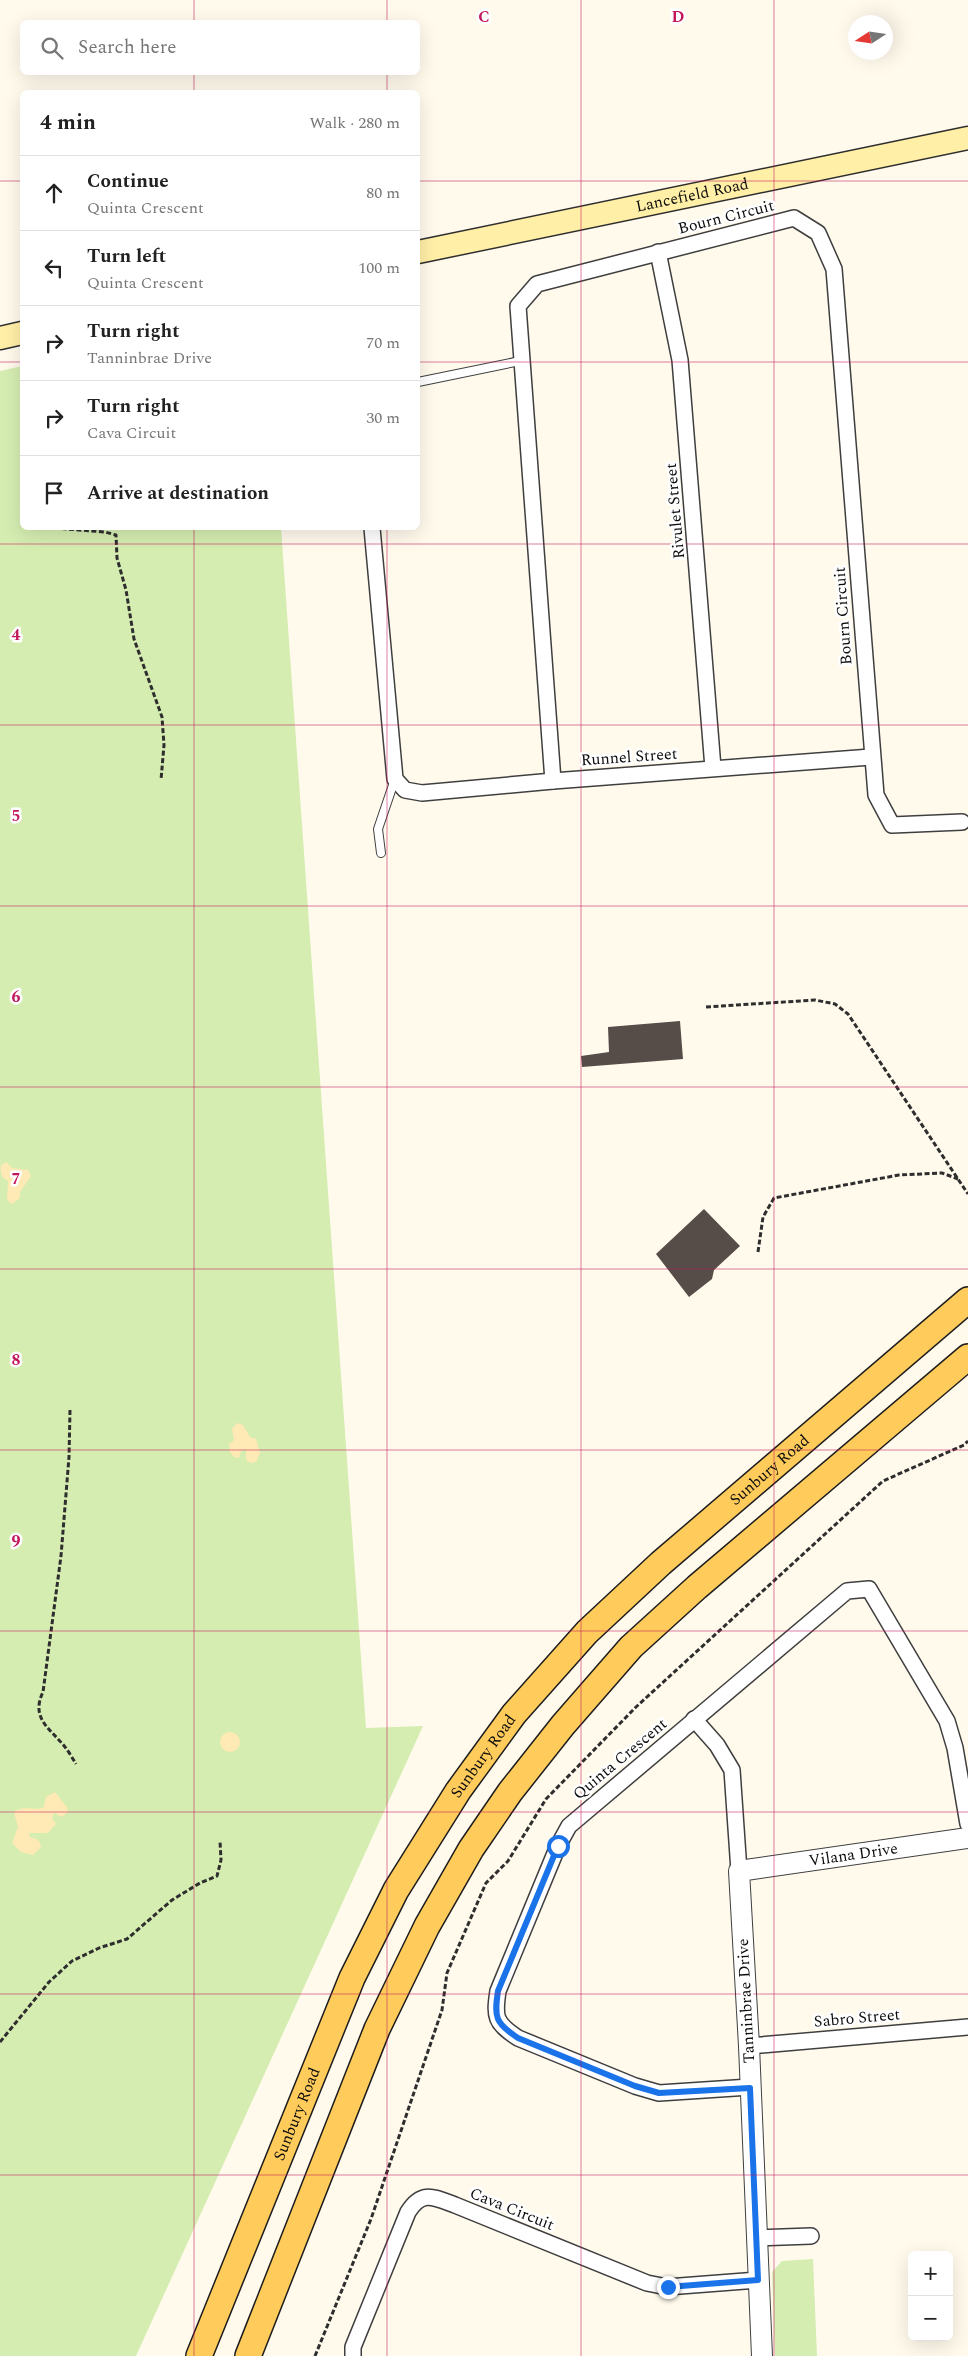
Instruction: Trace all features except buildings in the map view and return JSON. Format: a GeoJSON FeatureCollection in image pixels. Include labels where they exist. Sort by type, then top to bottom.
{"type":"FeatureCollection","features":[{"type":"Feature","properties":{"kind":"main road","name":"Lancefield Road"},"geometry":{"type":"LineString","coordinates":[[420,252],[968,138]]}},
{"type":"Feature","properties":{"kind":"main road"},"geometry":{"type":"LineString","coordinates":[[0,338],[20,333]]}},
{"type":"Feature","properties":{"kind":"main road","name":"Sunbury Road"},"geometry":{"type":"LineString","coordinates":[[199,2356],[352,1978],[396,1890],[475,1768],[514,1714],[594,1626],[661,1563],[968,1300]]}},
{"type":"Feature","properties":{"kind":"main road"},"geometry":{"type":"LineString","coordinates":[[248,2356],[377,2030],[427,1926],[471,1849],[510,1792],[563,1725],[631,1647],[697,1587],[968,1356]]}},
{"type":"Feature","properties":{"kind":"street","name":"Bourn Circuit"},"geometry":{"type":"LineString","coordinates":[[553,781],[520,361],[518,306],[537,284],[794,218],[818,234],[834,269],[871,757],[876,795],[892,825],[962,822]]}},
{"type":"Feature","properties":{"kind":"street","name":"Rivulet Street"},"geometry":{"type":"LineString","coordinates":[[658,252],[680,360],[713,768]]}},
{"type":"Feature","properties":{"kind":"street"},"geometry":{"type":"LineString","coordinates":[[372,530],[395,779]]}},
{"type":"Feature","properties":{"kind":"street","name":"Runnel Street"},"geometry":{"type":"LineString","coordinates":[[395,779],[405,790],[422,793],[713,768],[871,757]]}},
{"type":"Feature","properties":{"kind":"street","name":"Quinta Crescent"},"geometry":{"type":"LineString","coordinates":[[750,2088],[659,2093],[635,2086],[518,2038],[502,2028],[495,2014],[498,1991],[558,1846],[569,1826],[847,1591],[869,1589],[947,1721],[955,1748],[968,1824]]}},
{"type":"Feature","properties":{"kind":"street","name":"Tanninbrae Drive"},"geometry":{"type":"LineString","coordinates":[[694,1719],[717,1744],[732,1770],[749,2046],[762,2356]]}},
{"type":"Feature","properties":{"kind":"street","name":"Vilana Drive"},"geometry":{"type":"LineString","coordinates":[[739,1871],[968,1838]]}},
{"type":"Feature","properties":{"kind":"street","name":"Sabro Street"},"geometry":{"type":"LineString","coordinates":[[749,2046],[968,2027]]}},
{"type":"Feature","properties":{"kind":"street","name":"Cava Circuit"},"geometry":{"type":"LineString","coordinates":[[353,2356],[353,2347],[408,2212],[416,2200],[424,2196],[455,2205],[647,2283],[668,2287],[758,2280]]}},
{"type":"Feature","properties":{"kind":"street"},"geometry":{"type":"LineString","coordinates":[[757,2238],[811,2236]]}},
{"type":"Feature","properties":{"kind":"lane"},"geometry":{"type":"LineString","coordinates":[[420,382],[520,361]]}},
{"type":"Feature","properties":{"kind":"lane"},"geometry":{"type":"LineString","coordinates":[[381,853],[378,829],[395,779]]}},
{"type":"Feature","properties":{"kind":"path"},"geometry":{"type":"LineString","coordinates":[[80,530],[116,535],[117,558],[126,590],[134,639],[162,717],[164,745],[161,780]]}},
{"type":"Feature","properties":{"kind":"path"},"geometry":{"type":"LineString","coordinates":[[706,1007],[815,1000],[835,1004],[848,1014],[968,1194]]}},
{"type":"Feature","properties":{"kind":"path"},"geometry":{"type":"LineString","coordinates":[[758,1252],[763,1217],[774,1198],[898,1175],[942,1173],[959,1179]]}},
{"type":"Feature","properties":{"kind":"path"},"geometry":{"type":"LineString","coordinates":[[70,1410],[69,1457],[58,1584],[43,1692],[39,1702],[44,1726],[66,1747],[76,1764]]}},
{"type":"Feature","properties":{"kind":"path"},"geometry":{"type":"LineString","coordinates":[[315,2356],[372,2219],[442,2010],[447,1973],[486,1883],[508,1861],[546,1799],[636,1707],[884,1481],[964,1446],[968,1442]]}},
{"type":"Feature","properties":{"kind":"path"},"geometry":{"type":"LineString","coordinates":[[0,2042],[49,1982],[72,1961],[99,1948],[127,1940],[172,1900],[200,1883],[217,1876],[221,1860],[220,1841]]}},
{"type":"Feature","properties":{"kind":"green space"},"geometry":{"type":"Polygon","coordinates":[[[20,366],[20,530],[281,530],[366,1728],[423,1726],[136,2356],[0,2356],[0,371],[20,366]]]}},
{"type":"Feature","properties":{"kind":"green space"},"geometry":{"type":"Polygon","coordinates":[[[813,2259],[817,2356],[775,2356],[772,2272],[782,2261],[813,2259]]]}},
{"type":"Feature","properties":{"kind":"sand"},"geometry":{"type":"Polygon","coordinates":[[[7,1162],[12,1168],[28,1170],[31,1176],[20,1192],[20,1198],[12,1204],[7,1200],[8,1181],[1,1173],[1,1165],[7,1162]]]}},
{"type":"Feature","properties":{"kind":"sand"},"geometry":{"type":"Polygon","coordinates":[[[237,1423],[243,1425],[250,1437],[256,1439],[260,1453],[256,1462],[251,1463],[246,1460],[246,1449],[241,1451],[239,1458],[234,1457],[230,1452],[229,1444],[234,1440],[232,1429],[237,1423]]]}},
{"type":"Feature","properties":{"kind":"sand"},"geometry":{"type":"Polygon","coordinates":[[[230,1732],[237,1735],[240,1742],[237,1749],[230,1752],[223,1749],[220,1742],[223,1735],[230,1732]]]}},
{"type":"Feature","properties":{"kind":"sand"},"geometry":{"type":"Polygon","coordinates":[[[55,1792],[67,1807],[68,1812],[62,1817],[54,1813],[52,1818],[56,1824],[48,1833],[29,1833],[30,1837],[39,1841],[41,1847],[33,1855],[21,1852],[12,1843],[18,1827],[14,1812],[25,1808],[36,1809],[44,1807],[46,1797],[55,1792]]]}},
{"type":"Feature","properties":{"kind":"route"},"geometry":{"type":"LineString","coordinates":[[558,1846],[498,1991],[495,2014],[502,2028],[518,2038],[635,2086],[659,2093],[750,2088],[758,2280],[668,2287]]}}]}
